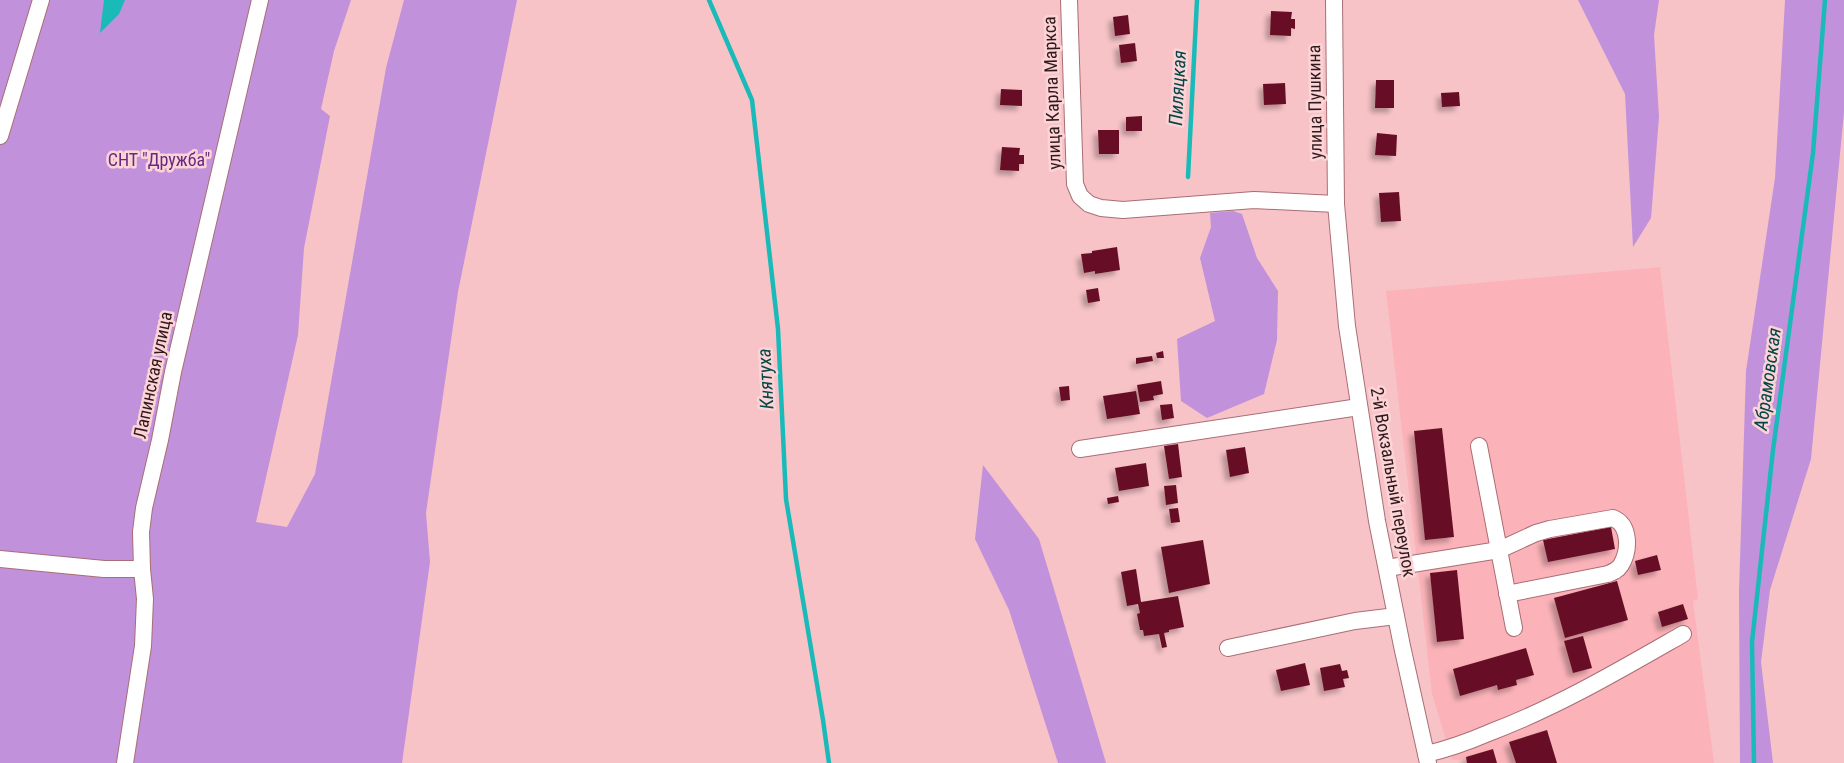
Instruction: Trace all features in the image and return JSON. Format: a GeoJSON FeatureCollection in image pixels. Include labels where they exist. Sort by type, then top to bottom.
{"type":"FeatureCollection","features":[{"type":"Feature","properties":{"kind":"street"},"geometry":{"type":"LineString","coordinates":[[0,136],[41,0]]}},
{"type":"Feature","properties":{"kind":"street","name":"Лапинская улица"},"geometry":{"type":"LineString","coordinates":[[125,763],[143,646],[145,599],[141,532],[144,508],[205,230],[260,0]]}},
{"type":"Feature","properties":{"kind":"street","name":"улица Карла Маркса"},"geometry":{"type":"LineString","coordinates":[[1069,0],[1075,184],[1080,196],[1089,204],[1101,208],[1123,210],[1254,200],[1336,204]]}},
{"type":"Feature","properties":{"kind":"street","name":"улица Пушкина"},"geometry":{"type":"LineString","coordinates":[[1334,0],[1336,204]]}},
{"type":"Feature","properties":{"kind":"street","name":"2-й Вокзальный переулок"},"geometry":{"type":"LineString","coordinates":[[1336,204],[1347,326],[1359,407],[1396,616],[1427,759]]}},
{"type":"Feature","properties":{"kind":"street"},"geometry":{"type":"LineString","coordinates":[[1080,449],[1359,407]]}},
{"type":"Feature","properties":{"kind":"street"},"geometry":{"type":"LineString","coordinates":[[1479,446],[1514,628]]}},
{"type":"Feature","properties":{"kind":"street"},"geometry":{"type":"LineString","coordinates":[[1387,568],[1499,550],[1536,533],[1604,519],[1613,518],[1620,520],[1625,528],[1627,542],[1625,553],[1622,564],[1616,570],[1608,574],[1507,594]]}},
{"type":"Feature","properties":{"kind":"street"},"geometry":{"type":"LineString","coordinates":[[0,559],[104,569],[142,569]]}},
{"type":"Feature","properties":{"kind":"street"},"geometry":{"type":"LineString","coordinates":[[1228,648],[1355,621],[1396,616]]}},
{"type":"Feature","properties":{"kind":"street"},"geometry":{"type":"LineString","coordinates":[[1427,759],[1542,711],[1592,686],[1683,634]]}},
{"type":"Feature","properties":{"kind":"shaded area"},"geometry":{"type":"Polygon","coordinates":[[[1660,267],[1698,599],[1693,601],[1714,763],[1467,763],[1466,759],[1452,760],[1432,694],[1386,291],[1660,267]]]}},
{"type":"Feature","properties":{"kind":"green space","name":"СНТ \"Дружба\""},"geometry":{"type":"Polygon","coordinates":[[[0,0],[351,0],[334,51],[321,109],[330,116],[304,248],[298,335],[256,522],[287,527],[315,474],[386,68],[404,0],[517,0],[458,292],[426,513],[430,562],[402,763],[0,763],[0,0]]]}},
{"type":"Feature","properties":{"kind":"green space"},"geometry":{"type":"Polygon","coordinates":[[[1578,0],[1659,0],[1654,35],[1659,117],[1651,218],[1633,247],[1625,94],[1578,0]]]}},
{"type":"Feature","properties":{"kind":"green space"},"geometry":{"type":"Polygon","coordinates":[[[1785,0],[1844,0],[1844,112],[1811,459],[1770,590],[1761,662],[1773,763],[1740,763],[1739,592],[1746,371],[1775,178],[1785,0]]]}},
{"type":"Feature","properties":{"kind":"green space"},"geometry":{"type":"Polygon","coordinates":[[[1233,211],[1242,214],[1257,258],[1278,291],[1277,340],[1264,394],[1207,418],[1181,401],[1177,339],[1215,321],[1200,258],[1211,227],[1210,213],[1233,211]]]}},
{"type":"Feature","properties":{"kind":"green space"},"geometry":{"type":"Polygon","coordinates":[[[983,465],[1039,539],[1106,763],[1058,763],[1009,610],[975,539],[983,465]]]}},
{"type":"Feature","properties":{"kind":"water"},"geometry":{"type":"Polygon","coordinates":[[[104,0],[125,0],[119,14],[100,33],[104,0]]]}},
{"type":"Feature","properties":{"kind":"building"},"geometry":{"type":"Polygon","coordinates":[[[1271,11],[1292,12],[1291,19],[1295,19],[1295,29],[1291,28],[1291,36],[1270,35],[1271,11]]]}},
{"type":"Feature","properties":{"kind":"building"},"geometry":{"type":"Polygon","coordinates":[[[1128,15],[1130,34],[1115,36],[1113,17],[1128,15]]]}},
{"type":"Feature","properties":{"kind":"building"},"geometry":{"type":"Polygon","coordinates":[[[1135,43],[1137,61],[1121,63],[1119,45],[1135,43]]]}},
{"type":"Feature","properties":{"kind":"building"},"geometry":{"type":"Polygon","coordinates":[[[1376,80],[1394,80],[1394,108],[1375,108],[1376,80]]]}},
{"type":"Feature","properties":{"kind":"building"},"geometry":{"type":"Polygon","coordinates":[[[1285,83],[1286,104],[1264,105],[1263,84],[1285,83]]]}},
{"type":"Feature","properties":{"kind":"building"},"geometry":{"type":"Polygon","coordinates":[[[1001,89],[1022,90],[1022,106],[1000,105],[1001,89]]]}},
{"type":"Feature","properties":{"kind":"building"},"geometry":{"type":"Polygon","coordinates":[[[1459,92],[1460,106],[1442,107],[1441,93],[1459,92]]]}},
{"type":"Feature","properties":{"kind":"building"},"geometry":{"type":"Polygon","coordinates":[[[1142,116],[1142,131],[1126,131],[1126,117],[1142,116]]]}},
{"type":"Feature","properties":{"kind":"building"},"geometry":{"type":"Polygon","coordinates":[[[1098,130],[1119,130],[1119,154],[1099,154],[1098,130]]]}},
{"type":"Feature","properties":{"kind":"building"},"geometry":{"type":"Polygon","coordinates":[[[1377,133],[1397,135],[1396,156],[1375,155],[1377,133]]]}},
{"type":"Feature","properties":{"kind":"building"},"geometry":{"type":"Polygon","coordinates":[[[1002,147],[1020,148],[1019,155],[1024,155],[1024,164],[1019,164],[1019,171],[1000,170],[1002,147]]]}},
{"type":"Feature","properties":{"kind":"building"},"geometry":{"type":"Polygon","coordinates":[[[1399,192],[1401,221],[1381,222],[1379,193],[1399,192]]]}},
{"type":"Feature","properties":{"kind":"building"},"geometry":{"type":"Polygon","coordinates":[[[1117,247],[1120,270],[1095,274],[1095,271],[1084,273],[1081,254],[1117,247]]]}},
{"type":"Feature","properties":{"kind":"building"},"geometry":{"type":"Polygon","coordinates":[[[1098,288],[1100,301],[1088,303],[1086,290],[1098,288]]]}},
{"type":"Feature","properties":{"kind":"building"},"geometry":{"type":"Polygon","coordinates":[[[1163,351],[1164,358],[1157,358],[1156,353],[1163,351]]]}},
{"type":"Feature","properties":{"kind":"building"},"geometry":{"type":"Polygon","coordinates":[[[1152,356],[1153,361],[1136,364],[1136,358],[1152,356]]]}},
{"type":"Feature","properties":{"kind":"building"},"geometry":{"type":"Polygon","coordinates":[[[1161,381],[1163,394],[1153,396],[1154,400],[1140,402],[1137,385],[1161,381]]]}},
{"type":"Feature","properties":{"kind":"building"},"geometry":{"type":"Polygon","coordinates":[[[1069,386],[1070,400],[1061,401],[1059,387],[1069,386]]]}},
{"type":"Feature","properties":{"kind":"building"},"geometry":{"type":"Polygon","coordinates":[[[1136,391],[1140,414],[1107,419],[1103,396],[1136,391]]]}},
{"type":"Feature","properties":{"kind":"building"},"geometry":{"type":"Polygon","coordinates":[[[1172,404],[1174,418],[1162,420],[1160,405],[1172,404]]]}},
{"type":"Feature","properties":{"kind":"building"},"geometry":{"type":"Polygon","coordinates":[[[1442,428],[1454,537],[1425,540],[1414,431],[1442,428]]]}},
{"type":"Feature","properties":{"kind":"building"},"geometry":{"type":"Polygon","coordinates":[[[1178,444],[1182,477],[1169,479],[1164,446],[1178,444]]]}},
{"type":"Feature","properties":{"kind":"building"},"geometry":{"type":"Polygon","coordinates":[[[1245,447],[1249,473],[1230,477],[1226,450],[1245,447]]]}},
{"type":"Feature","properties":{"kind":"building"},"geometry":{"type":"Polygon","coordinates":[[[1146,463],[1149,486],[1119,491],[1115,468],[1146,463]]]}},
{"type":"Feature","properties":{"kind":"building"},"geometry":{"type":"Polygon","coordinates":[[[1176,485],[1178,503],[1166,505],[1164,486],[1176,485]]]}},
{"type":"Feature","properties":{"kind":"building"},"geometry":{"type":"Polygon","coordinates":[[[1118,496],[1119,502],[1108,504],[1107,498],[1118,496]]]}},
{"type":"Feature","properties":{"kind":"building"},"geometry":{"type":"Polygon","coordinates":[[[1178,508],[1180,522],[1171,523],[1169,509],[1178,508]]]}},
{"type":"Feature","properties":{"kind":"building"},"geometry":{"type":"Polygon","coordinates":[[[1611,527],[1615,549],[1548,562],[1543,540],[1611,527]]]}},
{"type":"Feature","properties":{"kind":"building"},"geometry":{"type":"Polygon","coordinates":[[[1203,540],[1210,584],[1169,593],[1161,547],[1203,540]]]}},
{"type":"Feature","properties":{"kind":"building"},"geometry":{"type":"Polygon","coordinates":[[[1657,555],[1661,570],[1638,575],[1635,561],[1657,555]]]}},
{"type":"Feature","properties":{"kind":"building"},"geometry":{"type":"Polygon","coordinates":[[[1136,569],[1141,602],[1178,596],[1184,627],[1164,633],[1167,647],[1162,648],[1159,634],[1144,636],[1143,630],[1140,630],[1137,614],[1140,613],[1138,604],[1127,606],[1121,572],[1136,569]]]}},
{"type":"Feature","properties":{"kind":"building"},"geometry":{"type":"Polygon","coordinates":[[[1457,570],[1464,639],[1437,642],[1430,573],[1457,570]]]}},
{"type":"Feature","properties":{"kind":"building"},"geometry":{"type":"Polygon","coordinates":[[[1617,581],[1628,620],[1565,638],[1554,598],[1617,581]]]}},
{"type":"Feature","properties":{"kind":"building"},"geometry":{"type":"Polygon","coordinates":[[[1683,604],[1688,619],[1662,627],[1658,612],[1683,604]]]}},
{"type":"Feature","properties":{"kind":"building"},"geometry":{"type":"Polygon","coordinates":[[[1583,636],[1592,668],[1573,673],[1564,641],[1583,636]]]}},
{"type":"Feature","properties":{"kind":"building"},"geometry":{"type":"Polygon","coordinates":[[[1526,648],[1534,675],[1516,680],[1517,685],[1498,690],[1497,685],[1460,696],[1453,669],[1526,648]]]}},
{"type":"Feature","properties":{"kind":"building"},"geometry":{"type":"Polygon","coordinates":[[[1305,663],[1310,685],[1281,691],[1276,670],[1305,663]]]}},
{"type":"Feature","properties":{"kind":"building"},"geometry":{"type":"Polygon","coordinates":[[[1340,664],[1342,671],[1347,670],[1349,678],[1343,679],[1345,687],[1324,691],[1320,668],[1340,664]]]}},
{"type":"Feature","properties":{"kind":"building"},"geometry":{"type":"Polygon","coordinates":[[[1547,730],[1557,763],[1516,763],[1509,742],[1547,730]]]}},
{"type":"Feature","properties":{"kind":"building"},"geometry":{"type":"Polygon","coordinates":[[[1493,749],[1497,763],[1467,763],[1466,757],[1493,749]]]}},
{"type":"Feature","properties":{"kind":"waterway","name":"Княтуха"},"geometry":{"type":"LineString","coordinates":[[709,0],[752,100],[778,329],[786,499],[829,763]]}},
{"type":"Feature","properties":{"kind":"waterway","name":"Пиляцкая"},"geometry":{"type":"LineString","coordinates":[[1188,177],[1197,0]]}},
{"type":"Feature","properties":{"kind":"waterway","name":"Абрамовская"},"geometry":{"type":"LineString","coordinates":[[1754,763],[1752,642],[1773,450],[1813,153],[1825,0]]}}]}
